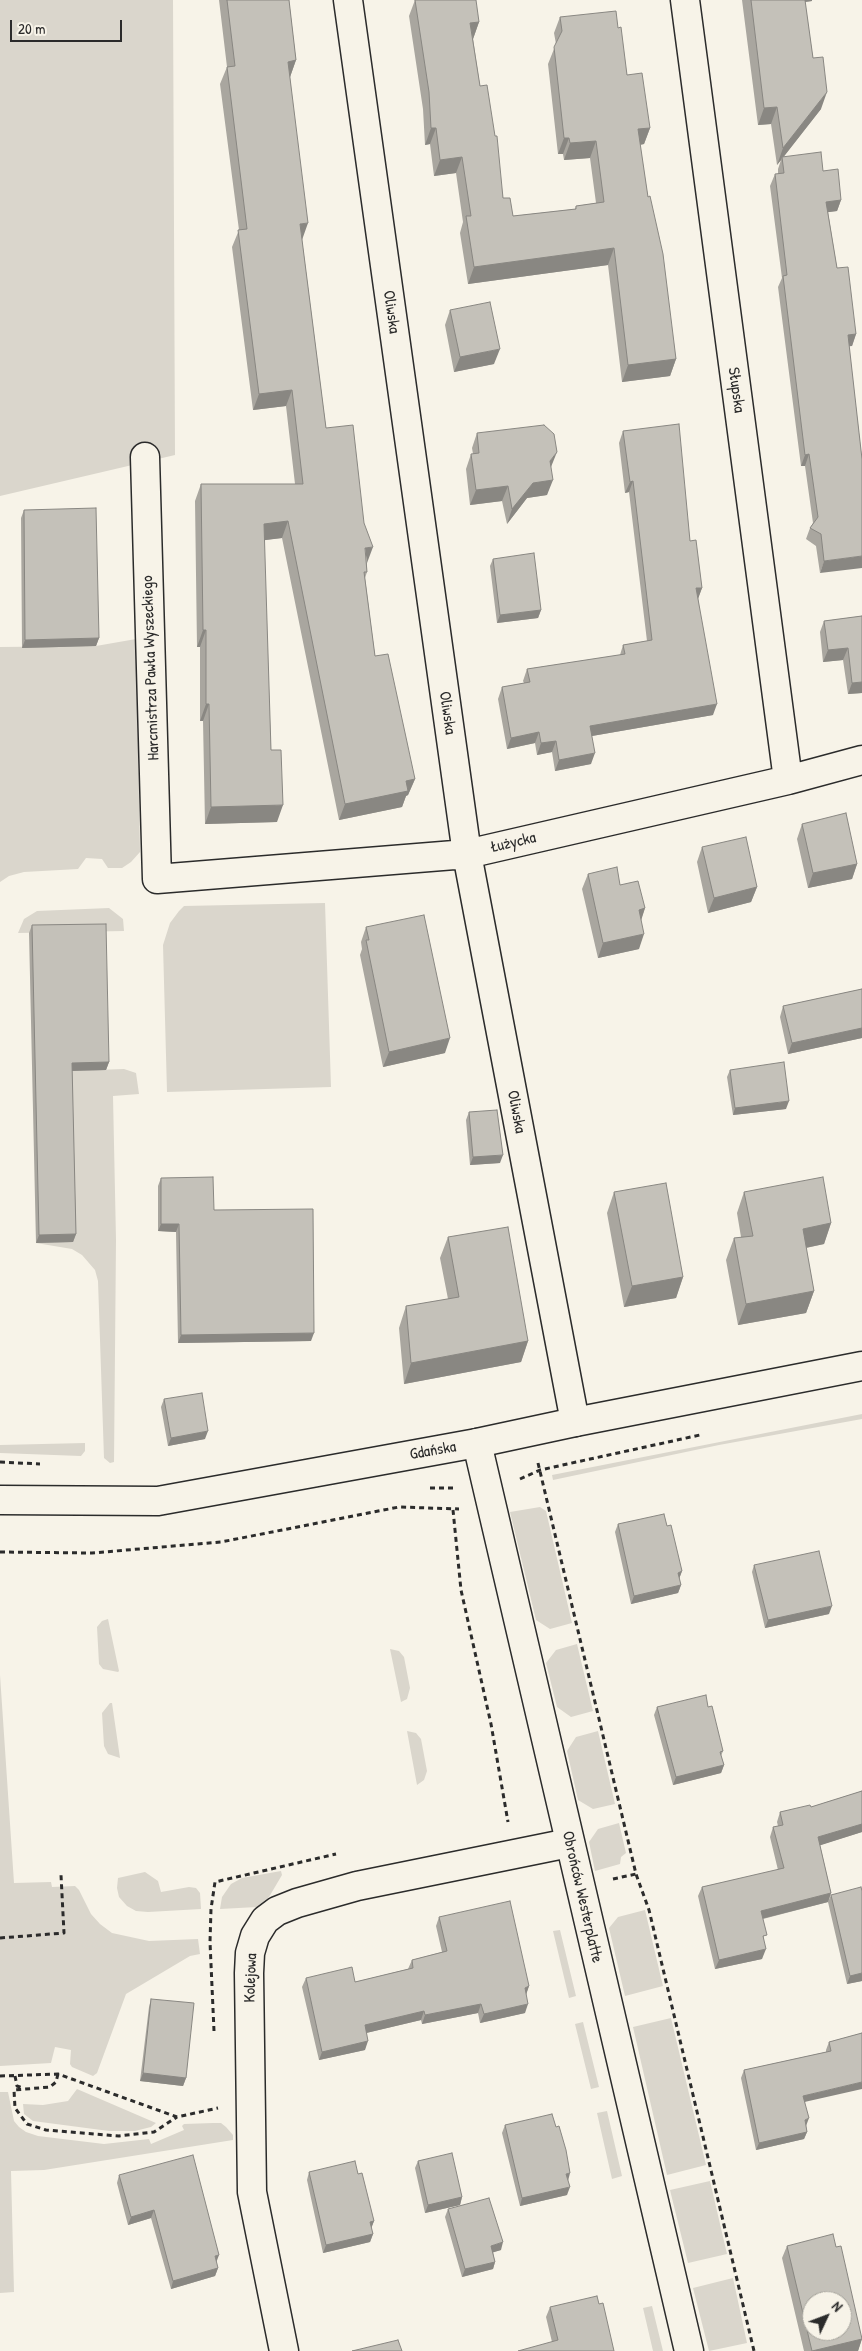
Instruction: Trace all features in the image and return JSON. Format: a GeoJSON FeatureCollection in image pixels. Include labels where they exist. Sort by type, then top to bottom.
{"type":"FeatureCollection","features":[{"type":"Feature","properties":{"kind":"street","name":"Oliwska"},"geometry":{"type":"LineString","coordinates":[[348,0],[467,854],[575,1422]]}},
{"type":"Feature","properties":{"kind":"street","name":"Słupska"},"geometry":{"type":"LineString","coordinates":[[685,0],[788,780]]}},
{"type":"Feature","properties":{"kind":"street","name":"Harcmistrza Pawła Wyszeckiego"},"geometry":{"type":"LineString","coordinates":[[145,457],[157,879]]}},
{"type":"Feature","properties":{"kind":"street","name":"Łużycka"},"geometry":{"type":"LineString","coordinates":[[157,879],[467,854],[788,780],[862,760]]}},
{"type":"Feature","properties":{"kind":"street","name":"Gdańska"},"geometry":{"type":"LineString","coordinates":[[0,1500],[158,1501],[477,1443],[862,1366]]}},
{"type":"Feature","properties":{"kind":"street","name":"Obrońców Westerplatte"},"geometry":{"type":"LineString","coordinates":[[477,1443],[689,2351]]}},
{"type":"Feature","properties":{"kind":"street","name":"Kolejowa"},"geometry":{"type":"LineString","coordinates":[[284,2351],[252,2192],[250,1953],[255,1936],[265,1920],[277,1911],[297,1903],[357,1886],[569,1843]]}},
{"type":"Feature","properties":{"kind":"path"},"geometry":{"type":"LineString","coordinates":[[0,1552],[92,1553],[221,1542],[399,1507],[453,1510],[472,1506],[489,1492],[540,1470],[705,1433]]}},
{"type":"Feature","properties":{"kind":"path"},"geometry":{"type":"LineString","coordinates":[[536,1458],[636,1874],[649,1910],[754,2351]]}},
{"type":"Feature","properties":{"kind":"path"},"geometry":{"type":"LineString","coordinates":[[0,1462],[46,1464]]}},
{"type":"Feature","properties":{"kind":"path"},"geometry":{"type":"LineString","coordinates":[[453,1510],[461,1590],[491,1724],[509,1823]]}},
{"type":"Feature","properties":{"kind":"path"},"geometry":{"type":"LineString","coordinates":[[609,1880],[636,1874]]}},
{"type":"Feature","properties":{"kind":"path"},"geometry":{"type":"LineString","coordinates":[[0,1938],[64,1933],[61,1875]]}},
{"type":"Feature","properties":{"kind":"path"},"geometry":{"type":"LineString","coordinates":[[0,2076],[58,2074],[177,2117]]}},
{"type":"Feature","properties":{"kind":"path"},"geometry":{"type":"LineString","coordinates":[[58,2074],[56,2082],[50,2087],[14,2090],[15,2108],[28,2124],[46,2130],[119,2136],[154,2132],[177,2117],[251,2101]]}},
{"type":"Feature","properties":{"kind":"path"},"geometry":{"type":"LineString","coordinates":[[15,2076],[17,2086],[29,2089]]}},
{"type":"Feature","properties":{"kind":"shaded area"},"geometry":{"type":"Polygon","coordinates":[[[0,0],[173,0],[175,455],[0,496],[0,0]]]}},
{"type":"Feature","properties":{"kind":"shaded area"},"geometry":{"type":"Polygon","coordinates":[[[136,639],[140,852],[122,868],[108,868],[102,859],[86,858],[78,869],[24,872],[9,876],[0,882],[0,647],[96,646],[136,639]]]}},
{"type":"Feature","properties":{"kind":"shaded area"},"geometry":{"type":"Polygon","coordinates":[[[325,903],[331,1087],[167,1092],[163,945],[170,923],[179,911],[184,906],[325,903]]]}},
{"type":"Feature","properties":{"kind":"shaded area"},"geometry":{"type":"Polygon","coordinates":[[[109,908],[123,919],[124,931],[18,933],[24,919],[37,911],[109,908]]]}},
{"type":"Feature","properties":{"kind":"shaded area"},"geometry":{"type":"Polygon","coordinates":[[[124,1069],[136,1073],[139,1094],[113,1096],[116,1240],[114,1462],[110,1463],[104,1458],[98,1281],[95,1270],[82,1255],[72,1249],[36,1243],[69,1071],[124,1069]]]}},
{"type":"Feature","properties":{"kind":"shaded area"},"geometry":{"type":"Polygon","coordinates":[[[862,1414],[862,1419],[719,1445],[553,1480],[552,1475],[862,1414]]]}},
{"type":"Feature","properties":{"kind":"shaded area"},"geometry":{"type":"Polygon","coordinates":[[[85,1443],[85,1451],[81,1456],[0,1453],[0,1445],[85,1443]]]}},
{"type":"Feature","properties":{"kind":"shaded area"},"geometry":{"type":"Polygon","coordinates":[[[540,1507],[546,1511],[572,1623],[550,1629],[536,1620],[510,1512],[540,1507]]]}},
{"type":"Feature","properties":{"kind":"shaded area"},"geometry":{"type":"Polygon","coordinates":[[[108,1619],[118,1672],[103,1669],[99,1664],[97,1627],[102,1621],[108,1619]]]}},
{"type":"Feature","properties":{"kind":"shaded area"},"geometry":{"type":"Polygon","coordinates":[[[577,1644],[593,1711],[571,1717],[557,1707],[546,1663],[556,1650],[577,1644]]]}},
{"type":"Feature","properties":{"kind":"shaded area"},"geometry":{"type":"Polygon","coordinates":[[[390,1649],[399,1651],[404,1657],[410,1688],[407,1699],[401,1702],[390,1649]]]}},
{"type":"Feature","properties":{"kind":"shaded area"},"geometry":{"type":"Polygon","coordinates":[[[0,1675],[14,1883],[51,1882],[52,1887],[75,1886],[91,1914],[112,1933],[149,1941],[198,1939],[200,1954],[190,1956],[126,1994],[97,2073],[93,2076],[72,2067],[70,2064],[71,2050],[55,2047],[51,2063],[0,2066],[0,1675]]]}},
{"type":"Feature","properties":{"kind":"shaded area"},"geometry":{"type":"Polygon","coordinates":[[[112,1703],[120,1758],[108,1754],[104,1746],[102,1713],[112,1703]]]}},
{"type":"Feature","properties":{"kind":"shaded area"},"geometry":{"type":"Polygon","coordinates":[[[407,1731],[416,1733],[421,1739],[427,1771],[424,1780],[417,1785],[407,1731]]]}},
{"type":"Feature","properties":{"kind":"shaded area"},"geometry":{"type":"Polygon","coordinates":[[[598,1731],[615,1804],[593,1809],[578,1800],[567,1751],[576,1737],[598,1731]]]}},
{"type":"Feature","properties":{"kind":"shaded area"},"geometry":{"type":"Polygon","coordinates":[[[619,1823],[626,1853],[621,1857],[620,1864],[595,1871],[589,1842],[598,1829],[619,1823]]]}},
{"type":"Feature","properties":{"kind":"shaded area"},"geometry":{"type":"Polygon","coordinates":[[[281,1871],[282,1875],[269,1897],[257,1907],[220,1909],[222,1897],[231,1884],[242,1878],[281,1871]]]}},
{"type":"Feature","properties":{"kind":"shaded area"},"geometry":{"type":"Polygon","coordinates":[[[145,1872],[158,1881],[161,1892],[189,1887],[196,1888],[200,1893],[201,1909],[148,1912],[136,1911],[127,1906],[119,1897],[117,1888],[118,1878],[145,1872]]]}},
{"type":"Feature","properties":{"kind":"shaded area"},"geometry":{"type":"Polygon","coordinates":[[[645,1910],[663,1986],[625,1996],[609,1928],[618,1917],[645,1910]]]}},
{"type":"Feature","properties":{"kind":"shaded area"},"geometry":{"type":"Polygon","coordinates":[[[560,1930],[576,1996],[569,1998],[553,1931],[560,1930]]]}},
{"type":"Feature","properties":{"kind":"shaded area"},"geometry":{"type":"Polygon","coordinates":[[[671,2018],[706,2165],[667,2175],[633,2027],[671,2018]]]}},
{"type":"Feature","properties":{"kind":"shaded area"},"geometry":{"type":"Polygon","coordinates":[[[583,2022],[599,2087],[591,2089],[575,2024],[583,2022]]]}},
{"type":"Feature","properties":{"kind":"shaded area"},"geometry":{"type":"Polygon","coordinates":[[[77,2089],[156,2123],[151,2127],[135,2131],[109,2131],[33,2121],[24,2114],[23,2104],[43,2105],[68,2101],[77,2089]]]}},
{"type":"Feature","properties":{"kind":"shaded area"},"geometry":{"type":"Polygon","coordinates":[[[0,2092],[8,2092],[14,2121],[19,2127],[26,2132],[38,2136],[104,2144],[149,2139],[151,2144],[184,2130],[182,2126],[184,2124],[221,2123],[233,2135],[233,2140],[44,2170],[11,2171],[14,2292],[0,2293],[0,2092]]]}},
{"type":"Feature","properties":{"kind":"shaded area"},"geometry":{"type":"Polygon","coordinates":[[[607,2111],[622,2176],[612,2179],[597,2113],[607,2111]]]}},
{"type":"Feature","properties":{"kind":"shaded area"},"geometry":{"type":"Polygon","coordinates":[[[710,2181],[727,2254],[688,2263],[670,2190],[710,2181]]]}},
{"type":"Feature","properties":{"kind":"shaded area"},"geometry":{"type":"Polygon","coordinates":[[[733,2278],[747,2343],[709,2351],[693,2288],[733,2278]]]}},
{"type":"Feature","properties":{"kind":"shaded area"},"geometry":{"type":"Polygon","coordinates":[[[652,2306],[663,2351],[653,2351],[643,2308],[652,2306]]]}},
{"type":"Feature","properties":{"kind":"building"},"geometry":{"type":"Polygon","coordinates":[[[227,0],[289,0],[296,60],[288,62],[308,223],[300,224],[326,428],[353,425],[364,523],[373,547],[365,548],[367,572],[364,572],[375,656],[388,654],[415,779],[406,781],[408,791],[345,804],[288,521],[264,524],[271,750],[281,750],[283,805],[211,807],[209,704],[206,704],[206,630],[203,630],[201,484],[303,484],[292,390],[259,394],[238,230],[247,229],[227,67],[235,66],[227,0]]]}},
{"type":"Feature","properties":{"kind":"building"},"geometry":{"type":"Polygon","coordinates":[[[415,0],[476,0],[479,22],[470,23],[480,86],[487,85],[495,136],[497,136],[503,198],[510,198],[513,216],[576,209],[576,206],[604,202],[596,141],[570,143],[569,138],[564,138],[554,47],[562,31],[560,17],[616,11],[618,28],[621,27],[627,75],[642,73],[650,128],[638,129],[648,197],[650,196],[663,254],[676,359],[628,365],[614,248],[474,267],[466,216],[471,216],[462,157],[440,160],[436,128],[431,128],[429,92],[415,0]]]}},
{"type":"Feature","properties":{"kind":"building"},"geometry":{"type":"Polygon","coordinates":[[[751,0],[805,0],[813,58],[823,57],[827,92],[783,148],[777,107],[764,108],[751,0]]]}},
{"type":"Feature","properties":{"kind":"building"},"geometry":{"type":"Polygon","coordinates":[[[821,152],[823,171],[838,169],[841,200],[826,202],[837,268],[848,267],[856,334],[848,335],[862,459],[862,556],[824,561],[821,534],[810,528],[818,517],[809,454],[805,455],[783,276],[787,275],[775,174],[784,173],[782,157],[821,152]]]}},
{"type":"Feature","properties":{"kind":"building"},"geometry":{"type":"Polygon","coordinates":[[[490,302],[500,349],[460,357],[450,310],[490,302]]]}},
{"type":"Feature","properties":{"kind":"building"},"geometry":{"type":"Polygon","coordinates":[[[679,424],[690,541],[696,540],[702,588],[696,588],[717,704],[590,726],[595,753],[559,760],[556,741],[541,743],[539,732],[511,738],[502,687],[530,682],[527,669],[625,654],[623,645],[652,640],[633,481],[630,482],[623,431],[679,424]]]}},
{"type":"Feature","properties":{"kind":"building"},"geometry":{"type":"Polygon","coordinates":[[[544,425],[554,434],[557,452],[550,461],[553,480],[533,483],[512,509],[508,486],[476,490],[471,454],[479,453],[477,433],[544,425]]]}},
{"type":"Feature","properties":{"kind":"building"},"geometry":{"type":"Polygon","coordinates":[[[96,508],[99,638],[25,640],[24,510],[96,508]]]}},
{"type":"Feature","properties":{"kind":"building"},"geometry":{"type":"Polygon","coordinates":[[[534,553],[541,610],[500,615],[493,559],[534,553]]]}},
{"type":"Feature","properties":{"kind":"building"},"geometry":{"type":"Polygon","coordinates":[[[862,616],[862,682],[852,683],[848,648],[828,650],[824,621],[862,616]]]}},
{"type":"Feature","properties":{"kind":"building"},"geometry":{"type":"Polygon","coordinates":[[[846,813],[857,864],[813,873],[802,824],[846,813]]]}},
{"type":"Feature","properties":{"kind":"building"},"geometry":{"type":"Polygon","coordinates":[[[746,837],[757,887],[714,898],[702,847],[746,837]]]}},
{"type":"Feature","properties":{"kind":"building"},"geometry":{"type":"Polygon","coordinates":[[[617,867],[620,885],[638,881],[645,908],[639,910],[644,934],[603,943],[588,874],[617,867]]]}},
{"type":"Feature","properties":{"kind":"building"},"geometry":{"type":"Polygon","coordinates":[[[424,915],[450,1038],[389,1052],[366,940],[369,940],[366,927],[424,915]]]}},
{"type":"Feature","properties":{"kind":"building"},"geometry":{"type":"Polygon","coordinates":[[[106,924],[109,1062],[72,1063],[76,1234],[39,1235],[32,925],[106,924]]]}},
{"type":"Feature","properties":{"kind":"building"},"geometry":{"type":"Polygon","coordinates":[[[862,989],[862,1028],[792,1043],[783,1006],[862,989]]]}},
{"type":"Feature","properties":{"kind":"building"},"geometry":{"type":"Polygon","coordinates":[[[784,1062],[789,1101],[735,1108],[730,1070],[784,1062]]]}},
{"type":"Feature","properties":{"kind":"building"},"geometry":{"type":"Polygon","coordinates":[[[497,1110],[503,1155],[473,1157],[469,1112],[497,1110]]]}},
{"type":"Feature","properties":{"kind":"building"},"geometry":{"type":"Polygon","coordinates":[[[213,1177],[214,1210],[313,1209],[314,1333],[181,1335],[179,1224],[161,1224],[161,1178],[213,1177]]]}},
{"type":"Feature","properties":{"kind":"building"},"geometry":{"type":"Polygon","coordinates":[[[823,1177],[831,1223],[803,1229],[814,1291],[746,1304],[734,1238],[753,1236],[744,1192],[823,1177]]]}},
{"type":"Feature","properties":{"kind":"building"},"geometry":{"type":"Polygon","coordinates":[[[666,1183],[683,1277],[632,1286],[614,1192],[666,1183]]]}},
{"type":"Feature","properties":{"kind":"building"},"geometry":{"type":"Polygon","coordinates":[[[508,1227],[528,1341],[411,1363],[406,1306],[459,1297],[448,1237],[508,1227]]]}},
{"type":"Feature","properties":{"kind":"building"},"geometry":{"type":"Polygon","coordinates":[[[202,1393],[208,1431],[171,1438],[164,1399],[202,1393]]]}},
{"type":"Feature","properties":{"kind":"building"},"geometry":{"type":"Polygon","coordinates":[[[664,1514],[667,1526],[671,1525],[682,1571],[678,1573],[681,1585],[634,1596],[618,1524],[664,1514]]]}},
{"type":"Feature","properties":{"kind":"building"},"geometry":{"type":"Polygon","coordinates":[[[819,1551],[832,1606],[768,1620],[754,1565],[819,1551]]]}},
{"type":"Feature","properties":{"kind":"building"},"geometry":{"type":"Polygon","coordinates":[[[706,1695],[708,1707],[712,1706],[723,1751],[720,1752],[724,1765],[676,1777],[657,1707],[706,1695]]]}},
{"type":"Feature","properties":{"kind":"building"},"geometry":{"type":"Polygon","coordinates":[[[862,1791],[862,1824],[818,1837],[831,1893],[761,1911],[767,1935],[763,1936],[766,1949],[719,1960],[702,1887],[784,1868],[773,1827],[783,1825],[780,1812],[810,1805],[811,1807],[862,1791]]]}},
{"type":"Feature","properties":{"kind":"building"},"geometry":{"type":"Polygon","coordinates":[[[861,1887],[862,1973],[850,1976],[831,1895],[861,1887]]]}},
{"type":"Feature","properties":{"kind":"building"},"geometry":{"type":"Polygon","coordinates":[[[510,1901],[529,1986],[525,1988],[528,2004],[484,2014],[481,2004],[425,2015],[424,2011],[365,2025],[368,2041],[322,2052],[306,1978],[352,1967],[355,1982],[413,1968],[412,1960],[447,1951],[439,1917],[510,1901]]]}},
{"type":"Feature","properties":{"kind":"building"},"geometry":{"type":"Polygon","coordinates":[[[151,1999],[194,2003],[186,2078],[143,2073],[151,1999]]]}},
{"type":"Feature","properties":{"kind":"building"},"geometry":{"type":"Polygon","coordinates":[[[862,2033],[862,2082],[803,2096],[809,2118],[805,2120],[807,2132],[759,2143],[744,2070],[831,2051],[829,2042],[862,2033]]]}},
{"type":"Feature","properties":{"kind":"building"},"geometry":{"type":"Polygon","coordinates":[[[552,2114],[556,2127],[559,2126],[566,2150],[570,2173],[566,2174],[570,2187],[522,2198],[505,2125],[552,2114]]]}},
{"type":"Feature","properties":{"kind":"building"},"geometry":{"type":"Polygon","coordinates":[[[452,2153],[462,2197],[428,2205],[418,2161],[452,2153]]]}},
{"type":"Feature","properties":{"kind":"building"},"geometry":{"type":"Polygon","coordinates":[[[193,2155],[219,2255],[215,2256],[218,2268],[173,2281],[154,2210],[131,2217],[119,2175],[193,2155]]]}},
{"type":"Feature","properties":{"kind":"building"},"geometry":{"type":"Polygon","coordinates":[[[355,2161],[358,2174],[362,2173],[374,2221],[370,2222],[373,2234],[326,2245],[309,2172],[355,2161]]]}},
{"type":"Feature","properties":{"kind":"building"},"geometry":{"type":"Polygon","coordinates":[[[489,2198],[503,2242],[491,2246],[495,2262],[465,2269],[448,2209],[489,2198]]]}},
{"type":"Feature","properties":{"kind":"building"},"geometry":{"type":"Polygon","coordinates":[[[833,2234],[836,2247],[841,2246],[851,2291],[802,2291],[802,2309],[787,2246],[833,2234]]]}},
{"type":"Feature","properties":{"kind":"building"},"geometry":{"type":"Polygon","coordinates":[[[852,2295],[862,2339],[812,2351],[810,2341],[852,2341],[852,2295]]]}},
{"type":"Feature","properties":{"kind":"building"},"geometry":{"type":"Polygon","coordinates":[[[597,2296],[599,2304],[603,2303],[614,2351],[518,2351],[558,2340],[550,2307],[597,2296]]]}},
{"type":"Feature","properties":{"kind":"building"},"geometry":{"type":"Polygon","coordinates":[[[398,2340],[402,2351],[352,2351],[398,2340]]]}}]}
